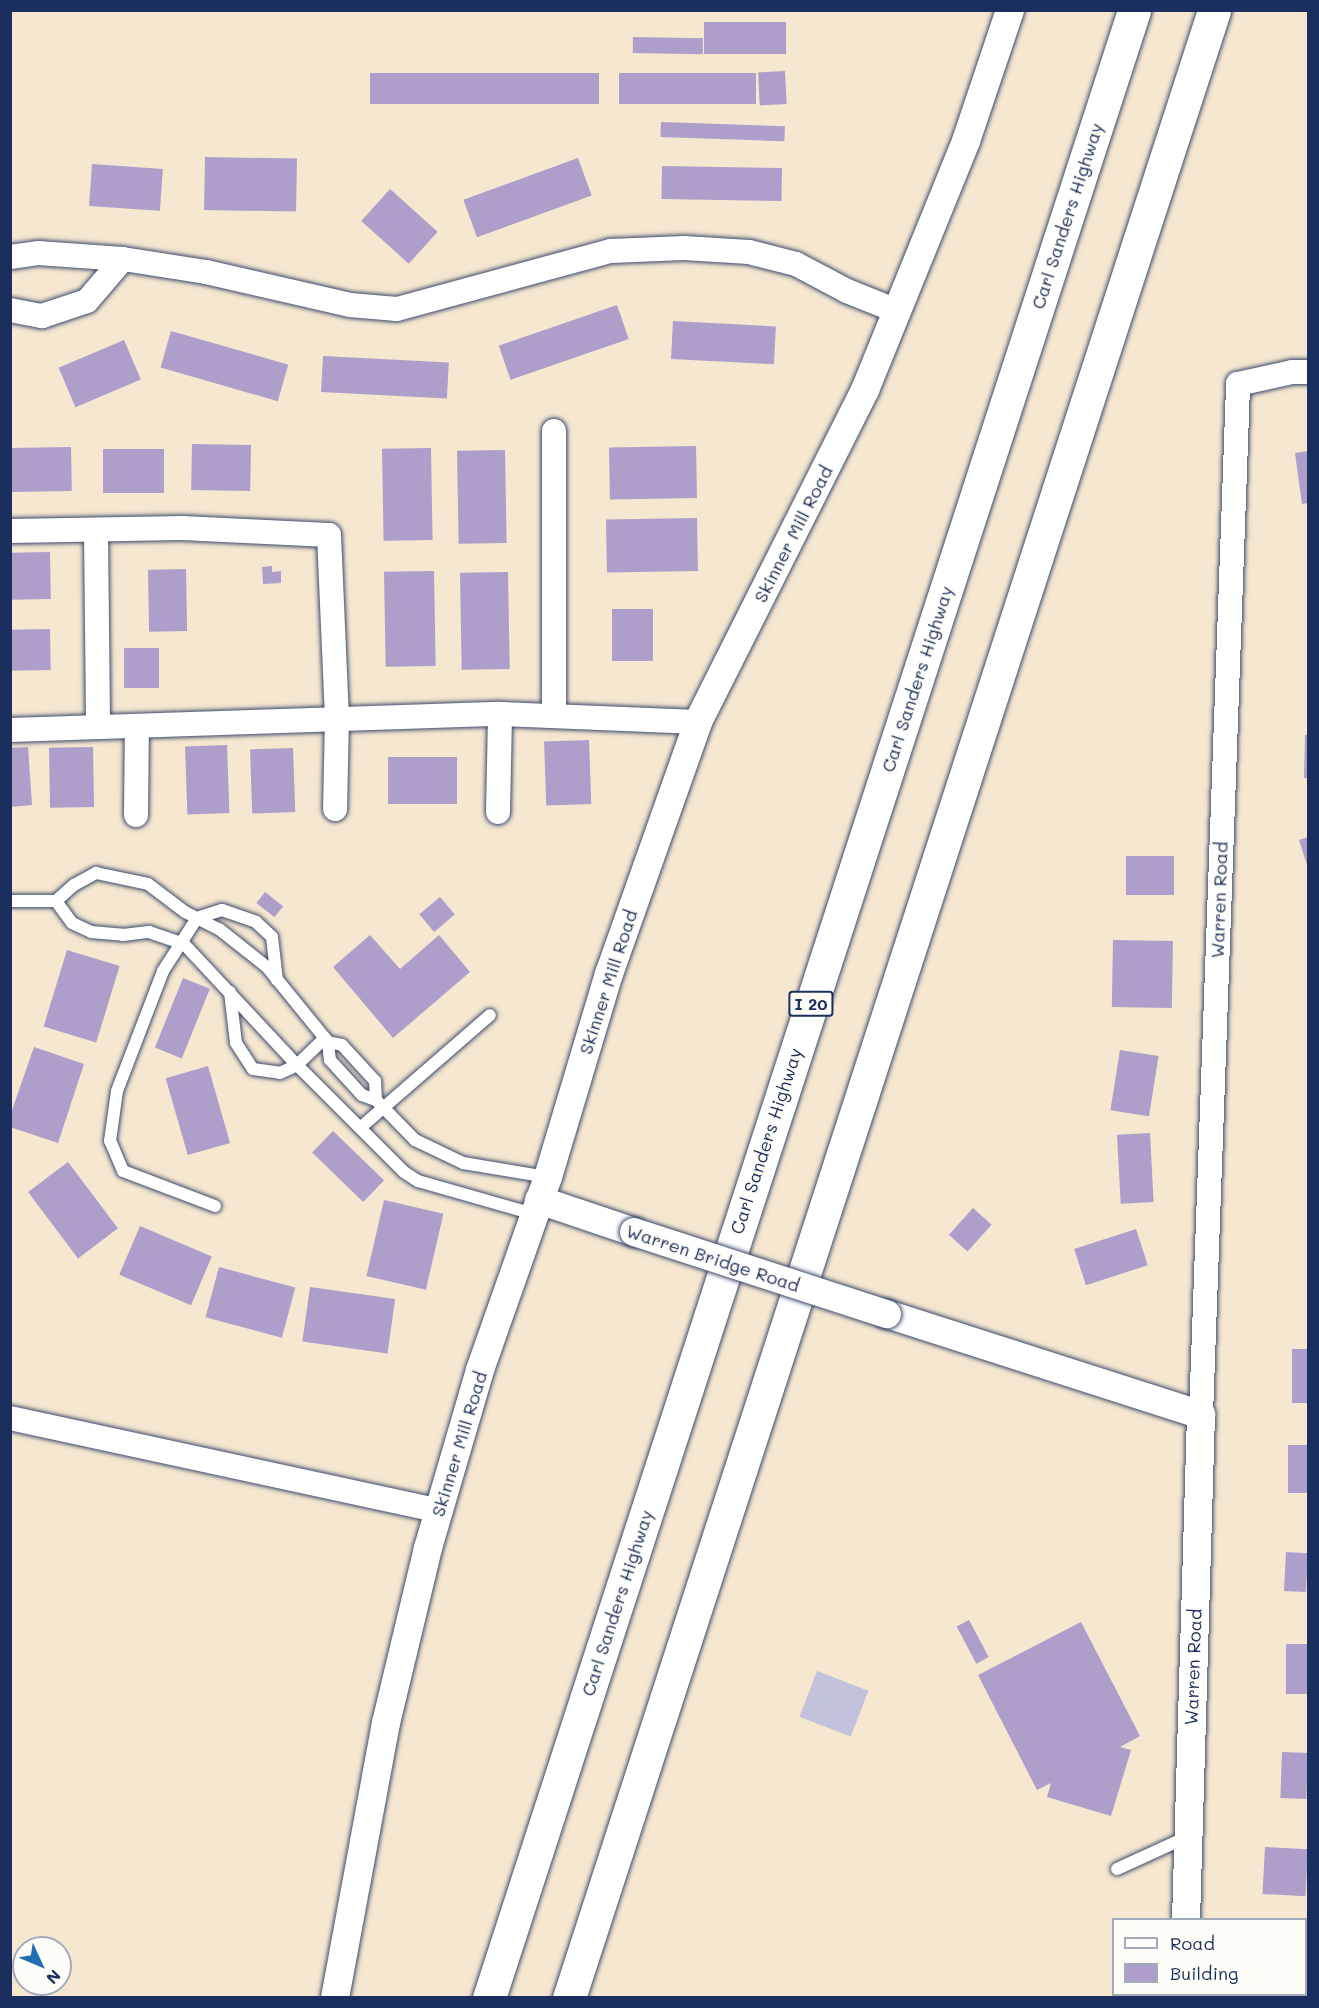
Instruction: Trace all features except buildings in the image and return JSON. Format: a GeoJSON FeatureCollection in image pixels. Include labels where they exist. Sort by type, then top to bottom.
{"type":"FeatureCollection","features":[{"type":"Feature","properties":{"kind":"highway","name":"Carl Sanders Highway"},"geometry":{"type":"LineString","coordinates":[[489,1998],[1134,10]]}},
{"type":"Feature","properties":{"kind":"highway"},"geometry":{"type":"LineString","coordinates":[[569,1998],[1214,10]]}},
{"type":"Feature","properties":{"kind":"street","name":"Skinner Mill Road"},"geometry":{"type":"LineString","coordinates":[[335,1998],[386,1723],[439,1511],[480,1370],[540,1197],[609,974],[698,722],[865,390],[966,141],[1010,10]]}},
{"type":"Feature","properties":{"kind":"street"},"geometry":{"type":"LineString","coordinates":[[10,256],[38,253],[123,258],[206,272],[350,305],[397,309],[611,251],[727,250],[796,264],[847,291],[897,311]]}},
{"type":"Feature","properties":{"kind":"street"},"geometry":{"type":"LineString","coordinates":[[10,310],[42,316],[87,301],[123,258]]}},
{"type":"Feature","properties":{"kind":"street","name":"Warren Road"},"geometry":{"type":"LineString","coordinates":[[1186,1918],[1201,1416],[1238,384],[1292,372],[1308,372]]}},
{"type":"Feature","properties":{"kind":"street"},"geometry":{"type":"LineString","coordinates":[[554,431],[554,715]]}},
{"type":"Feature","properties":{"kind":"street"},"geometry":{"type":"LineString","coordinates":[[10,531],[182,528],[329,535],[338,717],[335,809]]}},
{"type":"Feature","properties":{"kind":"street"},"geometry":{"type":"LineString","coordinates":[[96,530],[98,727]]}},
{"type":"Feature","properties":{"kind":"street"},"geometry":{"type":"LineString","coordinates":[[10,730],[338,717],[500,714],[698,722]]}},
{"type":"Feature","properties":{"kind":"street"},"geometry":{"type":"LineString","coordinates":[[498,812],[500,714]]}},
{"type":"Feature","properties":{"kind":"street"},"geometry":{"type":"LineString","coordinates":[[136,815],[137,726]]}},
{"type":"Feature","properties":{"kind":"street","name":"Warren Bridge Road"},"geometry":{"type":"LineString","coordinates":[[540,1197],[634,1232],[1201,1416]]}},
{"type":"Feature","properties":{"kind":"street"},"geometry":{"type":"LineString","coordinates":[[10,1418],[439,1511]]}},
{"type":"Feature","properties":{"kind":"lane"},"geometry":{"type":"LineString","coordinates":[[10,901],[56,901],[96,873],[148,884],[197,918],[219,930],[277,980],[326,1040],[330,1060],[362,1095],[379,1104],[431,1151],[490,1170],[540,1197]]}},
{"type":"Feature","properties":{"kind":"lane"},"geometry":{"type":"LineString","coordinates":[[56,901],[72,923],[91,932],[123,935],[149,932],[184,944],[297,1065],[360,1128],[418,1181],[540,1197]]}},
{"type":"Feature","properties":{"kind":"lane"},"geometry":{"type":"LineString","coordinates":[[214,1206],[123,1171],[110,1141],[117,1091],[142,1019],[163,972],[184,944],[197,918],[222,910],[256,922],[272,937],[277,980]]}},
{"type":"Feature","properties":{"kind":"lane"},"geometry":{"type":"LineString","coordinates":[[230,992],[231,1020],[244,1059],[254,1069],[268,1074],[280,1073],[297,1065],[326,1040]]}},
{"type":"Feature","properties":{"kind":"lane"},"geometry":{"type":"LineString","coordinates":[[360,1128],[379,1104],[490,1014]]}},
{"type":"Feature","properties":{"kind":"lane"},"geometry":{"type":"LineString","coordinates":[[326,1040],[342,1045],[375,1081],[379,1104]]}},
{"type":"Feature","properties":{"kind":"lane"},"geometry":{"type":"LineString","coordinates":[[1117,1869],[1188,1836]]}},
{"type":"Feature","properties":{"kind":"shaded area"},"geometry":{"type":"Polygon","coordinates":[[[817,1671],[868,1691],[851,1736],[799,1717],[817,1671]]]}}]}
